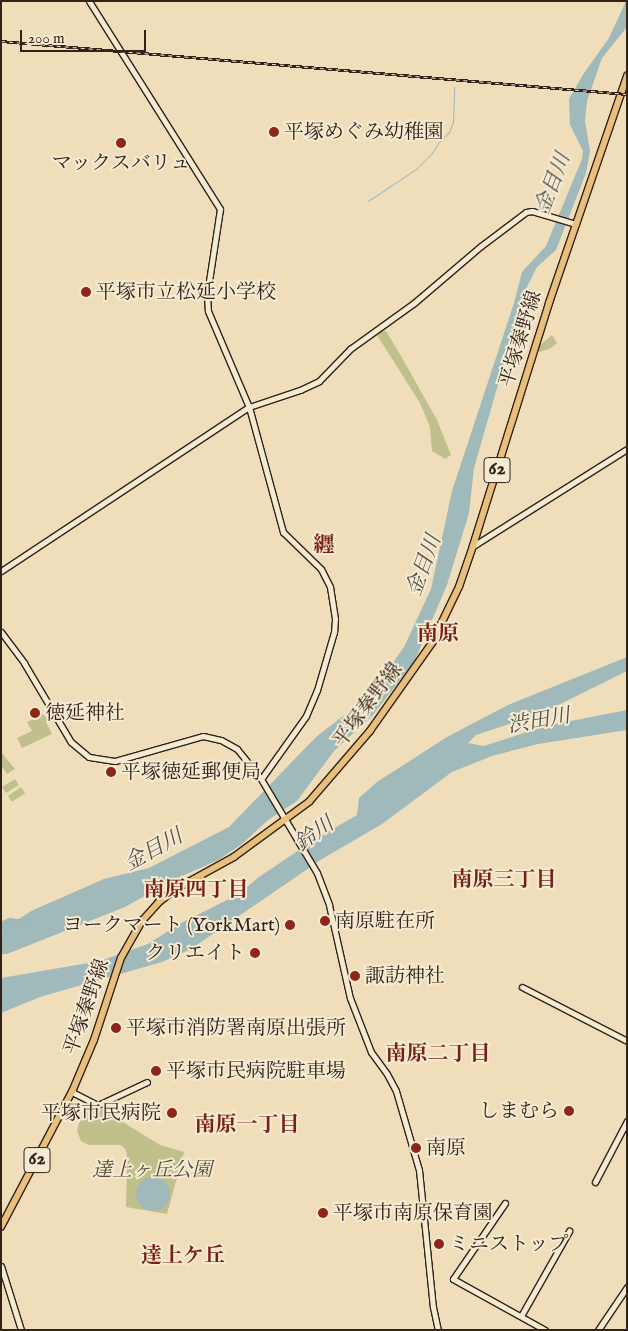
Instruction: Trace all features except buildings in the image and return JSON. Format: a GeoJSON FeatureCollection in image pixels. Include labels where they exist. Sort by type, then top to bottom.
{"type":"FeatureCollection","features":[{"type":"Feature","properties":{"kind":"main road","name":"平塚秦野線"},"geometry":{"type":"LineString","coordinates":[[1,1227],[72,1092],[94,1040],[121,958],[145,916],[166,896],[234,857],[309,802],[356,750],[421,662],[448,611],[473,546],[549,303],[626,80]]}},
{"type":"Feature","properties":{"kind":"street"},"geometry":{"type":"LineString","coordinates":[[90,1],[220,209],[207,294],[208,312],[249,408],[282,530],[325,574],[330,586],[335,619],[332,644],[311,707],[262,780]]}},
{"type":"Feature","properties":{"kind":"street"},"geometry":{"type":"LineString","coordinates":[[1,571],[249,408],[300,390],[319,381],[350,349],[414,303],[510,222],[526,212],[535,212],[576,224]]}},
{"type":"Feature","properties":{"kind":"street"},"geometry":{"type":"LineString","coordinates":[[473,546],[627,449]]}},
{"type":"Feature","properties":{"kind":"street"},"geometry":{"type":"LineString","coordinates":[[1,632],[24,663],[67,736],[89,757],[114,761],[204,736],[221,740],[237,749],[262,780],[316,871],[329,905],[350,998],[371,1052],[393,1084],[416,1160],[433,1307],[438,1330]]}},
{"type":"Feature","properties":{"kind":"street"},"geometry":{"type":"LineString","coordinates":[[522,987],[627,1040]]}},
{"type":"Feature","properties":{"kind":"street"},"geometry":{"type":"LineString","coordinates":[[72,1092],[98,1105],[147,1082]]}},
{"type":"Feature","properties":{"kind":"street"},"geometry":{"type":"LineString","coordinates":[[595,1182],[627,1121]]}},
{"type":"Feature","properties":{"kind":"street"},"geometry":{"type":"LineString","coordinates":[[505,1203],[452,1279],[545,1330]]}},
{"type":"Feature","properties":{"kind":"street"},"geometry":{"type":"LineString","coordinates":[[520,1316],[568,1231]]}},
{"type":"Feature","properties":{"kind":"street"},"geometry":{"type":"LineString","coordinates":[[1,1266],[22,1330]]}},
{"type":"Feature","properties":{"kind":"street"},"geometry":{"type":"LineString","coordinates":[[598,1330],[627,1287]]}},
{"type":"Feature","properties":{"kind":"green space"},"geometry":{"type":"Polygon","coordinates":[[[382,330],[386,331],[437,420],[451,455],[445,459],[432,451],[430,427],[420,403],[377,335],[382,330]]]}},
{"type":"Feature","properties":{"kind":"green space"},"geometry":{"type":"Polygon","coordinates":[[[552,335],[557,343],[551,348],[540,352],[538,349],[540,345],[552,335]]]}},
{"type":"Feature","properties":{"kind":"green space"},"geometry":{"type":"Polygon","coordinates":[[[49,711],[53,718],[46,722],[52,734],[22,748],[17,738],[32,731],[27,722],[49,711]]]}},
{"type":"Feature","properties":{"kind":"green space"},"geometry":{"type":"Polygon","coordinates":[[[1,752],[15,769],[7,774],[1,765],[1,752]]]}},
{"type":"Feature","properties":{"kind":"green space"},"geometry":{"type":"Polygon","coordinates":[[[15,779],[19,785],[6,793],[2,787],[15,779]]]}},
{"type":"Feature","properties":{"kind":"green space"},"geometry":{"type":"Polygon","coordinates":[[[21,787],[25,793],[12,802],[8,796],[21,787]]]}},
{"type":"Feature","properties":{"kind":"green space","name":"達上ヶ丘公園"},"geometry":{"type":"Polygon","coordinates":[[[102,1109],[160,1145],[184,1152],[167,1214],[126,1207],[127,1157],[126,1150],[121,1145],[89,1145],[81,1141],[77,1131],[79,1123],[89,1110],[102,1109]]]}},
{"type":"Feature","properties":{"kind":"water"},"geometry":{"type":"Polygon","coordinates":[[[626,1],[627,27],[602,58],[587,101],[585,121],[590,151],[586,173],[556,250],[537,267],[525,291],[474,468],[469,513],[447,585],[414,662],[372,716],[334,751],[297,801],[268,820],[242,844],[218,860],[171,881],[125,907],[7,954],[1,954],[1,931],[31,911],[104,879],[149,868],[229,827],[316,737],[370,695],[404,647],[431,589],[452,491],[514,303],[522,272],[546,246],[582,159],[583,151],[570,125],[569,99],[584,73],[609,38],[626,1]]]}},
{"type":"Feature","properties":{"kind":"water"},"geometry":{"type":"Polygon","coordinates":[[[627,657],[627,671],[542,713],[476,735],[468,743],[484,746],[545,726],[627,710],[627,730],[538,744],[492,756],[452,772],[382,824],[322,859],[191,949],[162,962],[40,997],[1,1013],[1,978],[100,961],[148,944],[181,923],[239,894],[259,877],[314,840],[357,815],[359,798],[377,782],[447,737],[508,705],[627,657]]]}},
{"type":"Feature","properties":{"kind":"water"},"geometry":{"type":"Polygon","coordinates":[[[153,1177],[160,1178],[165,1182],[169,1187],[169,1201],[165,1206],[160,1210],[153,1211],[146,1210],[141,1206],[137,1201],[136,1194],[137,1187],[141,1182],[146,1178],[153,1177]]]}},
{"type":"Feature","properties":{"kind":"waterway"},"geometry":{"type":"LineString","coordinates":[[368,201],[416,169],[449,132],[453,122],[454,87]]}},
{"type":"Feature","properties":{"kind":"waterway","name":"金目川"},"geometry":{"type":"LineString","coordinates":[[1,926],[10,922],[23,924]]}},
{"type":"Feature","properties":{"kind":"railway"},"geometry":{"type":"LineString","coordinates":[[1,41],[627,94]]}},
{"type":"Feature","properties":{"kind":"place","name":"平塚めぐみ幼稚園"},"geometry":{"type":"Point","coordinates":[274,132]}},
{"type":"Feature","properties":{"kind":"place","name":"マックスバリュ"},"geometry":{"type":"Point","coordinates":[121,143]}},
{"type":"Feature","properties":{"kind":"place","name":"平塚市立松延小学校"},"geometry":{"type":"Point","coordinates":[86,292]}},
{"type":"Feature","properties":{"kind":"place","name":"徳延神社"},"geometry":{"type":"Point","coordinates":[35,713]}},
{"type":"Feature","properties":{"kind":"place","name":"平塚徳延郵便局"},"geometry":{"type":"Point","coordinates":[111,772]}},
{"type":"Feature","properties":{"kind":"place","name":"南原駐在所"},"geometry":{"type":"Point","coordinates":[325,921]}},
{"type":"Feature","properties":{"kind":"place","name":"ヨークマート (YorkMart)"},"geometry":{"type":"Point","coordinates":[290,925]}},
{"type":"Feature","properties":{"kind":"place","name":"クリエイト"},"geometry":{"type":"Point","coordinates":[255,953]}},
{"type":"Feature","properties":{"kind":"place","name":"諏訪神社"},"geometry":{"type":"Point","coordinates":[355,976]}},
{"type":"Feature","properties":{"kind":"place","name":"平塚市消防署南原出張所"},"geometry":{"type":"Point","coordinates":[116,1028]}},
{"type":"Feature","properties":{"kind":"place","name":"平塚市民病院駐車場"},"geometry":{"type":"Point","coordinates":[156,1071]}},
{"type":"Feature","properties":{"kind":"place","name":"しまむら"},"geometry":{"type":"Point","coordinates":[569,1111]}},
{"type":"Feature","properties":{"kind":"place","name":"平塚市民病院"},"geometry":{"type":"Point","coordinates":[172,1113]}},
{"type":"Feature","properties":{"kind":"place","name":"南原"},"geometry":{"type":"Point","coordinates":[416,1148]}},
{"type":"Feature","properties":{"kind":"place","name":"平塚市南原保育園"},"geometry":{"type":"Point","coordinates":[323,1213]}},
{"type":"Feature","properties":{"kind":"place","name":"ミニストップ"},"geometry":{"type":"Point","coordinates":[439,1244]}},
{"type":"Feature","properties":{"kind":"district","name":"纒"},"geometry":{"type":"Point","coordinates":[324,546]}},
{"type":"Feature","properties":{"kind":"district","name":"南原"},"geometry":{"type":"Point","coordinates":[438,635]}},
{"type":"Feature","properties":{"kind":"district","name":"南原三丁目"},"geometry":{"type":"Point","coordinates":[504,881]}},
{"type":"Feature","properties":{"kind":"district","name":"南原四丁目"},"geometry":{"type":"Point","coordinates":[196,891]}},
{"type":"Feature","properties":{"kind":"district","name":"南原二丁目"},"geometry":{"type":"Point","coordinates":[438,1055]}},
{"type":"Feature","properties":{"kind":"district","name":"南原一丁目"},"geometry":{"type":"Point","coordinates":[247,1126]}},
{"type":"Feature","properties":{"kind":"district","name":"達上ケ丘"},"geometry":{"type":"Point","coordinates":[183,1257]}},
{"type":"Feature","properties":{"kind":"water label","name":"渋田川"},"geometry":{"type":"Point","coordinates":[539,722]}},
{"type":"Feature","properties":{"kind":"water label","name":"鈴川"},"geometry":{"type":"Point","coordinates":[315,835]}}]}
